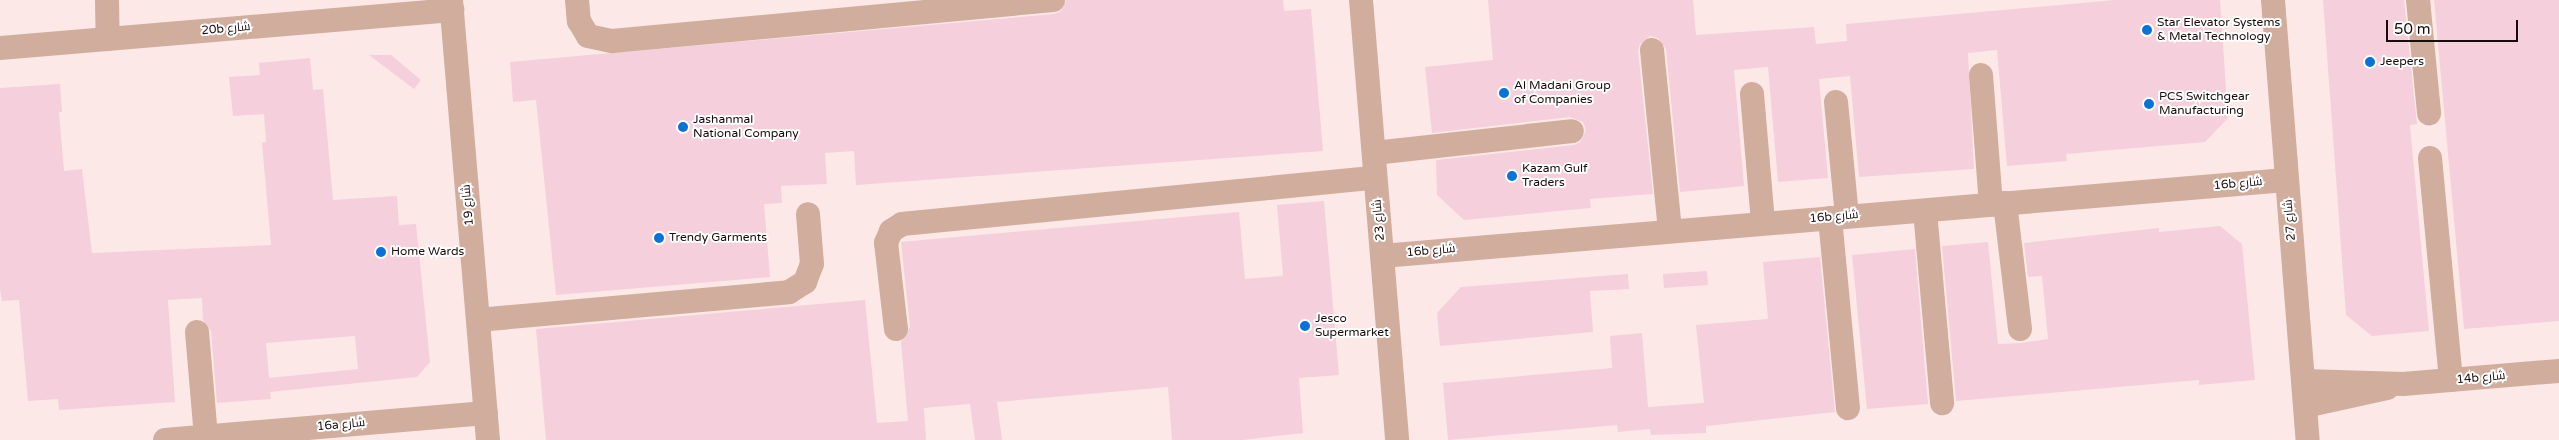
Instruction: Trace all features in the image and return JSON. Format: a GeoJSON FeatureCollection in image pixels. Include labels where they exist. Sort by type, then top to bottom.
{"type":"FeatureCollection","features":[{"type":"Feature","properties":{"kind":"street"},"geometry":{"type":"LineString","coordinates":[[107,0],[108,39]]}},
{"type":"Feature","properties":{"kind":"street"},"geometry":{"type":"LineString","coordinates":[[577,0],[579,21],[588,36],[612,41],[907,7],[1053,0]]}},
{"type":"Feature","properties":{"kind":"street","name":"شارع 23"},"geometry":{"type":"LineString","coordinates":[[1360,0],[1397,440]]}},
{"type":"Feature","properties":{"kind":"street","name":"شارع 27"},"geometry":{"type":"LineString","coordinates":[[2273,0],[2308,440]]}},
{"type":"Feature","properties":{"kind":"street"},"geometry":{"type":"LineString","coordinates":[[2418,0],[2429,113]]}},
{"type":"Feature","properties":{"kind":"street","name":"20b شارع"},"geometry":{"type":"LineString","coordinates":[[0,48],[451,5]]}},
{"type":"Feature","properties":{"kind":"street","name":"شارع 19"},"geometry":{"type":"LineString","coordinates":[[451,5],[488,440]]}},
{"type":"Feature","properties":{"kind":"street"},"geometry":{"type":"LineString","coordinates":[[1652,50],[1670,230]]}},
{"type":"Feature","properties":{"kind":"street"},"geometry":{"type":"LineString","coordinates":[[1981,75],[1998,204],[2020,329]]}},
{"type":"Feature","properties":{"kind":"street"},"geometry":{"type":"LineString","coordinates":[[1752,94],[1763,223]]}},
{"type":"Feature","properties":{"kind":"street"},"geometry":{"type":"LineString","coordinates":[[1836,102],[1838,217],[1848,408]]}},
{"type":"Feature","properties":{"kind":"street"},"geometry":{"type":"LineString","coordinates":[[1374,153],[1572,130]]}},
{"type":"Feature","properties":{"kind":"street"},"geometry":{"type":"LineString","coordinates":[[2430,158],[2451,380]]}},
{"type":"Feature","properties":{"kind":"street"},"geometry":{"type":"LineString","coordinates":[[896,329],[886,243],[891,231],[902,224],[1375,178]]}},
{"type":"Feature","properties":{"kind":"street","name":"16b شارع"},"geometry":{"type":"LineString","coordinates":[[1382,256],[1670,230],[2286,180]]}},
{"type":"Feature","properties":{"kind":"street"},"geometry":{"type":"LineString","coordinates":[[1925,210],[1942,403]]}},
{"type":"Feature","properties":{"kind":"street"},"geometry":{"type":"LineString","coordinates":[[478,320],[789,292],[805,282],[812,264],[808,214]]}},
{"type":"Feature","properties":{"kind":"street"},"geometry":{"type":"LineString","coordinates":[[197,332],[206,436]]}},
{"type":"Feature","properties":{"kind":"street","name":"14b شارع"},"geometry":{"type":"LineString","coordinates":[[2304,381],[2403,384],[2559,371]]}},
{"type":"Feature","properties":{"kind":"street","name":"14b شارع"},"geometry":{"type":"LineString","coordinates":[[2305,406],[2403,384]]}},
{"type":"Feature","properties":{"kind":"street","name":"16a شارع"},"geometry":{"type":"LineString","coordinates":[[165,440],[206,436],[372,431],[486,413]]}},
{"type":"Feature","properties":{"kind":"shaded area"},"geometry":{"type":"Polygon","coordinates":[[[0,0],[2559,0],[2559,440],[0,440],[0,0]]]}},
{"type":"Feature","properties":{"kind":"building"},"geometry":{"type":"Polygon","coordinates":[[[1066,0],[1283,0],[1284,11],[1311,9],[1323,151],[856,185],[854,151],[825,153],[827,184],[781,186],[782,203],[764,204],[770,277],[556,295],[536,100],[513,102],[510,62],[1054,14],[1061,11],[1066,0]]]}},
{"type":"Feature","properties":{"kind":"building"},"geometry":{"type":"Polygon","coordinates":[[[1488,0],[1693,0],[1696,35],[1814,27],[1816,44],[1847,41],[1846,24],[2115,0],[2220,0],[2228,118],[2205,142],[2066,154],[2067,161],[2007,166],[1997,50],[1968,53],[1974,169],[1859,177],[1850,76],[1819,79],[1828,178],[1778,182],[1768,67],[1734,70],[1744,186],[1680,192],[1666,49],[1658,38],[1650,36],[1640,44],[1638,51],[1653,194],[1590,199],[1591,208],[1464,220],[1437,195],[1436,160],[1574,145],[1580,142],[1586,130],[1583,122],[1570,117],[1432,133],[1425,67],[1493,60],[1488,0]]]}},
{"type":"Feature","properties":{"kind":"building"},"geometry":{"type":"Polygon","coordinates":[[[2323,0],[2404,0],[2417,124],[2410,125],[2429,331],[2372,336],[2346,315],[2323,0]]]}},
{"type":"Feature","properties":{"kind":"building"},"geometry":{"type":"Polygon","coordinates":[[[2434,0],[2559,0],[2559,321],[2464,329],[2434,0]]]}},
{"type":"Feature","properties":{"kind":"building"},"geometry":{"type":"Polygon","coordinates":[[[369,55],[391,55],[421,80],[414,89],[369,55]]]}},
{"type":"Feature","properties":{"kind":"building"},"geometry":{"type":"Polygon","coordinates":[[[310,58],[313,90],[323,89],[333,200],[397,196],[399,225],[416,224],[430,362],[417,377],[270,392],[271,399],[217,403],[211,331],[203,320],[202,298],[168,300],[175,402],[59,410],[58,399],[28,401],[19,300],[2,301],[0,289],[0,88],[60,84],[62,112],[59,112],[64,171],[82,169],[92,253],[271,245],[262,143],[266,142],[264,114],[233,116],[229,77],[260,75],[259,63],[310,58]],[[355,336],[266,343],[269,378],[358,369],[355,336]]]}},
{"type":"Feature","properties":{"kind":"building"},"geometry":{"type":"Polygon","coordinates":[[[1324,201],[1339,375],[1299,378],[1303,433],[1243,440],[1172,440],[1168,387],[997,402],[1002,440],[975,440],[970,404],[924,408],[926,440],[546,440],[536,329],[865,300],[877,423],[908,421],[901,342],[910,327],[901,242],[1239,212],[1245,279],[1283,276],[1277,205],[1324,201]]]}},
{"type":"Feature","properties":{"kind":"building"},"geometry":{"type":"Polygon","coordinates":[[[2220,226],[2242,244],[2255,380],[2199,385],[2199,380],[1956,401],[1942,246],[1988,242],[1998,344],[2021,343],[2048,339],[2042,276],[2028,277],[2024,243],[2159,228],[2159,232],[2220,226]]]}},
{"type":"Feature","properties":{"kind":"building"},"geometry":{"type":"Polygon","coordinates":[[[1915,249],[1928,404],[1867,409],[1852,255],[1915,249]]]}},
{"type":"Feature","properties":{"kind":"building"},"geometry":{"type":"Polygon","coordinates":[[[1820,257],[1835,412],[1706,426],[1706,433],[1651,435],[1650,429],[1618,432],[1617,425],[1448,440],[1443,383],[1612,368],[1610,336],[1642,333],[1648,407],[1704,403],[1696,325],[1768,319],[1763,262],[1820,257]]]}},
{"type":"Feature","properties":{"kind":"building"},"geometry":{"type":"Polygon","coordinates":[[[1707,271],[1708,285],[1664,288],[1663,274],[1707,271]]]}},
{"type":"Feature","properties":{"kind":"building"},"geometry":{"type":"Polygon","coordinates":[[[1628,274],[1629,289],[1590,291],[1593,332],[1440,346],[1437,313],[1461,287],[1628,274]]]}},
{"type":"Feature","properties":{"kind":"place","name":"Star Elevator Systems & Metal Technology"},"geometry":{"type":"Point","coordinates":[2147,30]}},
{"type":"Feature","properties":{"kind":"place","name":"Jeepers"},"geometry":{"type":"Point","coordinates":[2370,62]}},
{"type":"Feature","properties":{"kind":"place","name":"Al Madani Group of Companies"},"geometry":{"type":"Point","coordinates":[1504,93]}},
{"type":"Feature","properties":{"kind":"place","name":"PCS Switchgear Manufacturing"},"geometry":{"type":"Point","coordinates":[2149,104]}},
{"type":"Feature","properties":{"kind":"place","name":"Jashanmal National Company"},"geometry":{"type":"Point","coordinates":[683,127]}},
{"type":"Feature","properties":{"kind":"place","name":"Kazam Gulf Traders"},"geometry":{"type":"Point","coordinates":[1512,176]}},
{"type":"Feature","properties":{"kind":"place","name":"Trendy Garments"},"geometry":{"type":"Point","coordinates":[659,238]}},
{"type":"Feature","properties":{"kind":"place","name":"Home Wards"},"geometry":{"type":"Point","coordinates":[381,252]}},
{"type":"Feature","properties":{"kind":"place","name":"Jesco Supermarket"},"geometry":{"type":"Point","coordinates":[1305,326]}}]}
